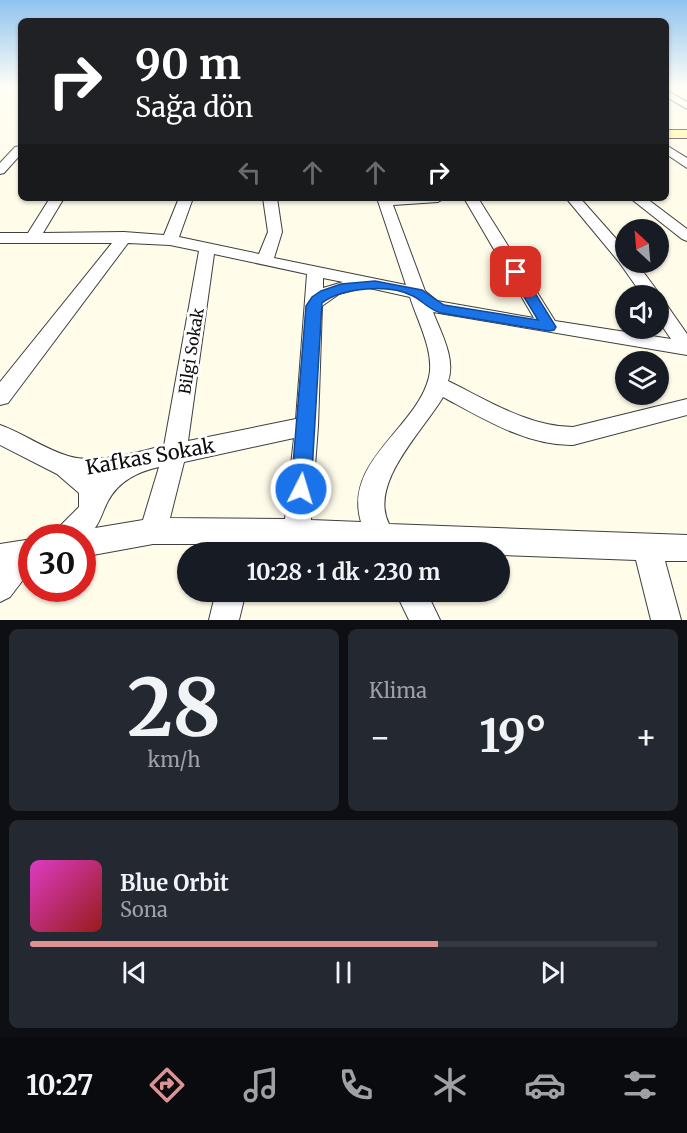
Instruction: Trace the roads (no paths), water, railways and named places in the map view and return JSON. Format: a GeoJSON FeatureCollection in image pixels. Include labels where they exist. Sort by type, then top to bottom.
{"type":"FeatureCollection","features":[{"type":"Feature","properties":{"kind":"street"},"geometry":{"type":"LineString","coordinates":[[669,134],[687,134]]}},
{"type":"Feature","properties":{"kind":"street"},"geometry":{"type":"LineString","coordinates":[[0,150],[13,154],[0,170]]}},
{"type":"Feature","properties":{"kind":"street"},"geometry":{"type":"LineString","coordinates":[[669,150],[687,164]]}},
{"type":"Feature","properties":{"kind":"street"},"geometry":{"type":"LineString","coordinates":[[33,238],[55,201]]}},
{"type":"Feature","properties":{"kind":"street"},"geometry":{"type":"LineString","coordinates":[[170,240],[185,201]]}},
{"type":"Feature","properties":{"kind":"street"},"geometry":{"type":"LineString","coordinates":[[265,261],[275,232],[270,201]]}},
{"type":"Feature","properties":{"kind":"street"},"geometry":{"type":"LineString","coordinates":[[384,542],[374,520],[371,506],[380,470],[438,385],[441,363],[386,201]]}},
{"type":"Feature","properties":{"kind":"street"},"geometry":{"type":"LineString","coordinates":[[473,201],[549,327]]}},
{"type":"Feature","properties":{"kind":"street"},"geometry":{"type":"LineString","coordinates":[[576,201],[615,248]]}},
{"type":"Feature","properties":{"kind":"street"},"geometry":{"type":"LineString","coordinates":[[641,201],[687,236]]}},
{"type":"Feature","properties":{"kind":"street"},"geometry":{"type":"LineString","coordinates":[[0,396],[124,237]]}},
{"type":"Feature","properties":{"kind":"street"},"geometry":{"type":"LineString","coordinates":[[2,241],[33,238],[124,237],[170,240],[417,293],[441,309],[686,347]]}},
{"type":"Feature","properties":{"kind":"street","name":"Bilgi Sokak"},"geometry":{"type":"LineString","coordinates":[[153,531],[175,452],[207,249]]}},
{"type":"Feature","properties":{"kind":"street"},"geometry":{"type":"LineString","coordinates":[[297,532],[307,426],[315,272]]}},
{"type":"Feature","properties":{"kind":"street"},"geometry":{"type":"LineString","coordinates":[[313,306],[320,297],[333,291],[375,284]]}},
{"type":"Feature","properties":{"kind":"street"},"geometry":{"type":"LineString","coordinates":[[669,322],[686,347]]}},
{"type":"Feature","properties":{"kind":"street"},"geometry":{"type":"LineString","coordinates":[[438,385],[531,429],[560,437],[573,436],[687,407]]}},
{"type":"Feature","properties":{"kind":"street","name":"Kafkas Sokak"},"geometry":{"type":"LineString","coordinates":[[0,434],[64,466],[84,470],[307,426]]}},
{"type":"Feature","properties":{"kind":"street"},"geometry":{"type":"LineString","coordinates":[[87,524],[100,489],[121,470],[175,452]]}},
{"type":"Feature","properties":{"kind":"street"},"geometry":{"type":"LineString","coordinates":[[64,466],[89,486],[93,499],[87,524]]}},
{"type":"Feature","properties":{"kind":"street"},"geometry":{"type":"LineString","coordinates":[[96,530],[153,531],[243,542],[297,532],[370,542]]}},
{"type":"Feature","properties":{"kind":"street"},"geometry":{"type":"LineString","coordinates":[[510,545],[687,548]]}},
{"type":"Feature","properties":{"kind":"street"},"geometry":{"type":"LineString","coordinates":[[647,547],[666,620]]}},
{"type":"Feature","properties":{"kind":"street"},"geometry":{"type":"LineString","coordinates":[[0,587],[18,560]]}},
{"type":"Feature","properties":{"kind":"street"},"geometry":{"type":"LineString","coordinates":[[224,620],[228,602]]}},
{"type":"Feature","properties":{"kind":"street"},"geometry":{"type":"LineString","coordinates":[[416,602],[425,620]]}}]}
